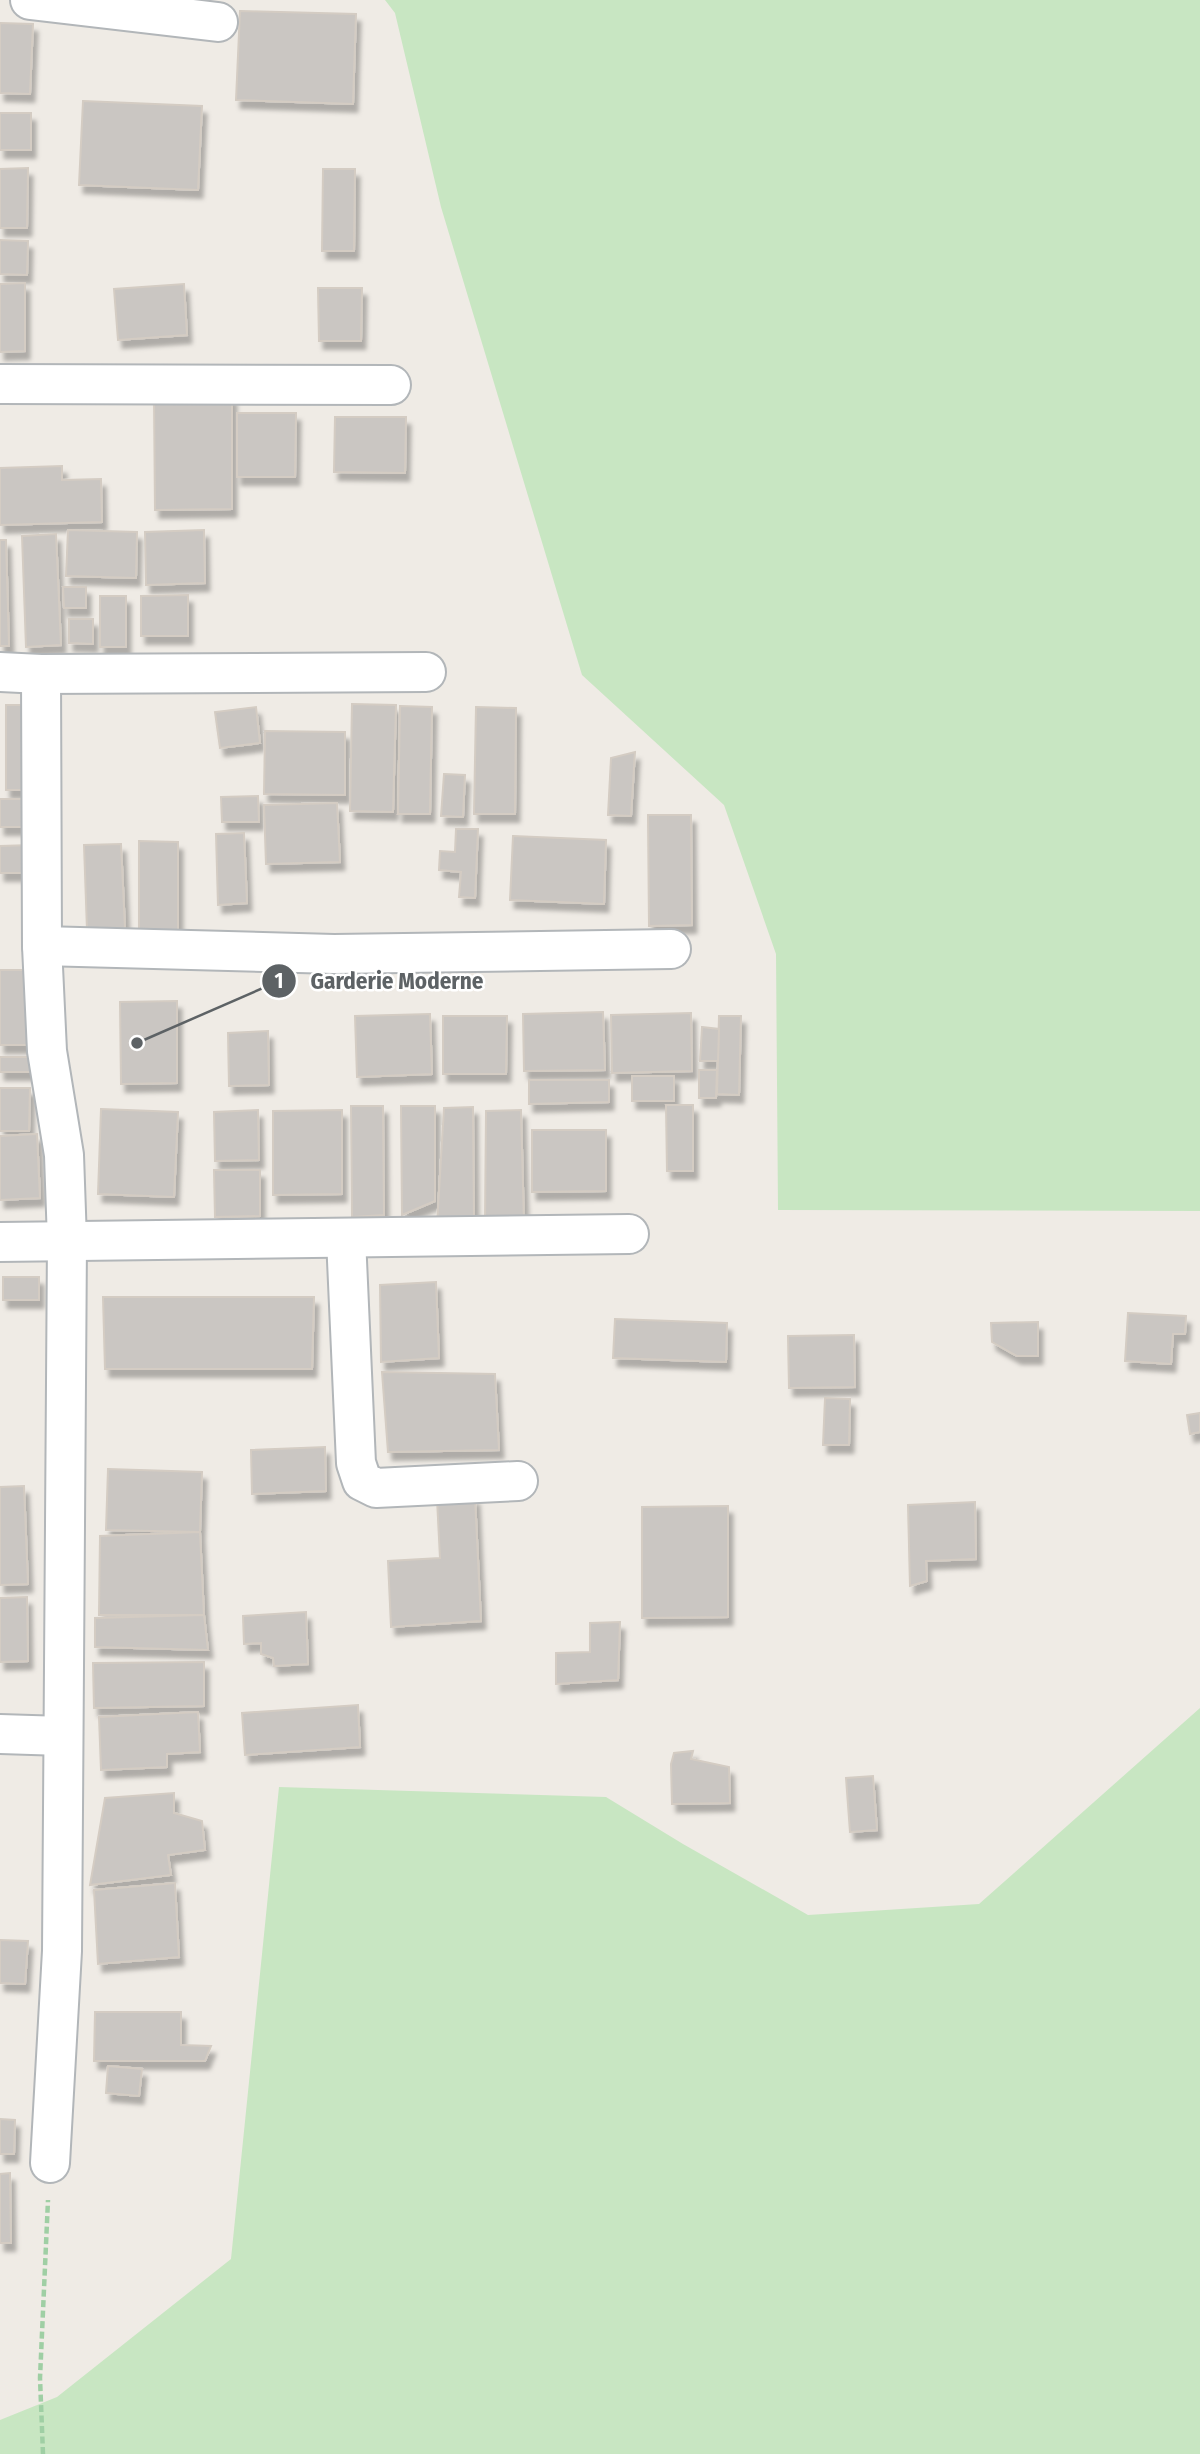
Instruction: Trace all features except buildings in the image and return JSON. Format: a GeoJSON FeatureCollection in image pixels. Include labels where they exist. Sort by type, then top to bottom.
{"type":"FeatureCollection","features":[{"type":"Feature","properties":{"kind":"street"},"geometry":{"type":"LineString","coordinates":[[30,0],[218,22]]}},
{"type":"Feature","properties":{"kind":"street"},"geometry":{"type":"LineString","coordinates":[[0,384],[391,385]]}},
{"type":"Feature","properties":{"kind":"street"},"geometry":{"type":"LineString","coordinates":[[0,672],[426,672]]}},
{"type":"Feature","properties":{"kind":"street"},"geometry":{"type":"LineString","coordinates":[[41,674],[42,946],[47,1051],[64,1155],[67,1241],[62,1951],[50,2163]]}},
{"type":"Feature","properties":{"kind":"street"},"geometry":{"type":"LineString","coordinates":[[42,946],[334,954],[671,949]]}},
{"type":"Feature","properties":{"kind":"street"},"geometry":{"type":"LineString","coordinates":[[0,1242],[629,1234]]}},
{"type":"Feature","properties":{"kind":"street"},"geometry":{"type":"LineString","coordinates":[[346,1238],[356,1463],[362,1481],[376,1488],[518,1481]]}},
{"type":"Feature","properties":{"kind":"street"},"geometry":{"type":"LineString","coordinates":[[0,1734],[63,1736]]}},
{"type":"Feature","properties":{"kind":"path"},"geometry":{"type":"LineString","coordinates":[[43,2454],[40,2378],[50,2163]]}},
{"type":"Feature","properties":{"kind":"green space"},"geometry":{"type":"Polygon","coordinates":[[[385,0],[1200,0],[1200,1211],[778,1210],[776,954],[724,805],[582,675],[441,207],[395,13],[385,0]]]}},
{"type":"Feature","properties":{"kind":"green space"},"geometry":{"type":"Polygon","coordinates":[[[1200,1708],[1200,2454],[0,2454],[0,2420],[57,2397],[231,2259],[279,1787],[606,1797],[808,1915],[979,1904],[1200,1708]]]}},
{"type":"Feature","properties":{"kind":"place","name":"Garderie Moderne"},"geometry":{"type":"Point","coordinates":[137,1043]}}]}
